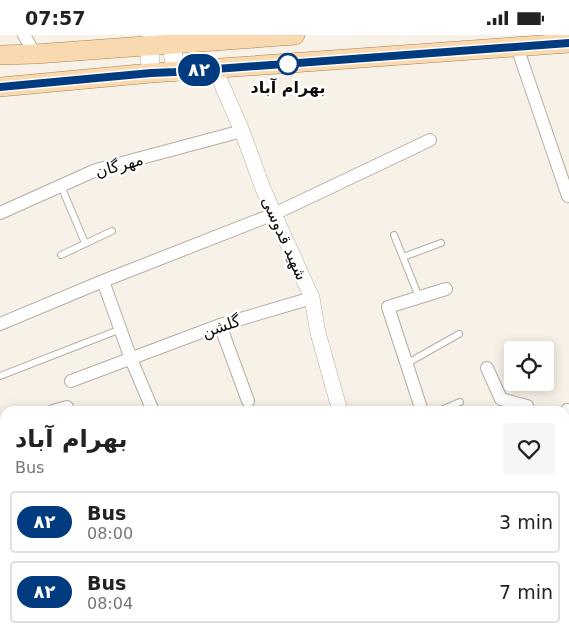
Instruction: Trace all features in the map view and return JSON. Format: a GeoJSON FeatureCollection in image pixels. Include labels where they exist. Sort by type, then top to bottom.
{"type":"FeatureCollection","features":[{"type":"Feature","properties":{"kind":"main road"},"geometry":{"type":"LineString","coordinates":[[2,56],[150,40],[212,41],[295,35]]}},
{"type":"Feature","properties":{"kind":"main road"},"geometry":{"type":"LineString","coordinates":[[150,40],[151,73]]}},
{"type":"Feature","properties":{"kind":"main road"},"geometry":{"type":"LineString","coordinates":[[171,40],[175,72]]}},
{"type":"Feature","properties":{"kind":"main road"},"geometry":{"type":"LineString","coordinates":[[212,41],[215,69]]}},
{"type":"Feature","properties":{"kind":"main road"},"geometry":{"type":"LineString","coordinates":[[0,87],[151,73],[569,43]]}},
{"type":"Feature","properties":{"kind":"street"},"geometry":{"type":"LineString","coordinates":[[24,35],[35,53]]}},
{"type":"Feature","properties":{"kind":"street"},"geometry":{"type":"LineString","coordinates":[[517,47],[568,196]]}},
{"type":"Feature","properties":{"kind":"street","name":"شهید قدوسی"},"geometry":{"type":"LineString","coordinates":[[215,69],[242,131],[274,214],[312,298],[318,333],[339,406]]}},
{"type":"Feature","properties":{"kind":"street","name":"مهرگان"},"geometry":{"type":"LineString","coordinates":[[0,213],[96,170],[242,131]]}},
{"type":"Feature","properties":{"kind":"street"},"geometry":{"type":"LineString","coordinates":[[0,324],[103,281],[274,214],[430,140]]}},
{"type":"Feature","properties":{"kind":"street"},"geometry":{"type":"LineString","coordinates":[[103,281],[148,406]]}},
{"type":"Feature","properties":{"kind":"street"},"geometry":{"type":"LineString","coordinates":[[420,406],[388,307],[446,289]]}},
{"type":"Feature","properties":{"kind":"street","name":"گلشن"},"geometry":{"type":"LineString","coordinates":[[71,381],[220,325],[312,298]]}},
{"type":"Feature","properties":{"kind":"street"},"geometry":{"type":"LineString","coordinates":[[220,325],[248,401]]}},
{"type":"Feature","properties":{"kind":"street"},"geometry":{"type":"LineString","coordinates":[[487,368],[501,399],[527,406]]}},
{"type":"Feature","properties":{"kind":"lane"},"geometry":{"type":"LineString","coordinates":[[61,186],[85,243]]}},
{"type":"Feature","properties":{"kind":"lane"},"geometry":{"type":"LineString","coordinates":[[61,255],[112,231]]}},
{"type":"Feature","properties":{"kind":"lane"},"geometry":{"type":"LineString","coordinates":[[394,235],[419,297]]}},
{"type":"Feature","properties":{"kind":"lane"},"geometry":{"type":"LineString","coordinates":[[403,257],[441,243]]}},
{"type":"Feature","properties":{"kind":"lane"},"geometry":{"type":"LineString","coordinates":[[0,376],[121,329]]}},
{"type":"Feature","properties":{"kind":"lane"},"geometry":{"type":"LineString","coordinates":[[406,364],[459,334]]}},
{"type":"Feature","properties":{"kind":"lane"},"geometry":{"type":"LineString","coordinates":[[451,406],[460,402]]}},
{"type":"Feature","properties":{"kind":"bus line","name":"۸۲"},"geometry":{"type":"LineString","coordinates":[[0,87],[151,73],[569,43]]}},
{"type":"Feature","properties":{"kind":"place","name":"بهرام آباد"},"geometry":{"type":"Point","coordinates":[288,64]}}]}
